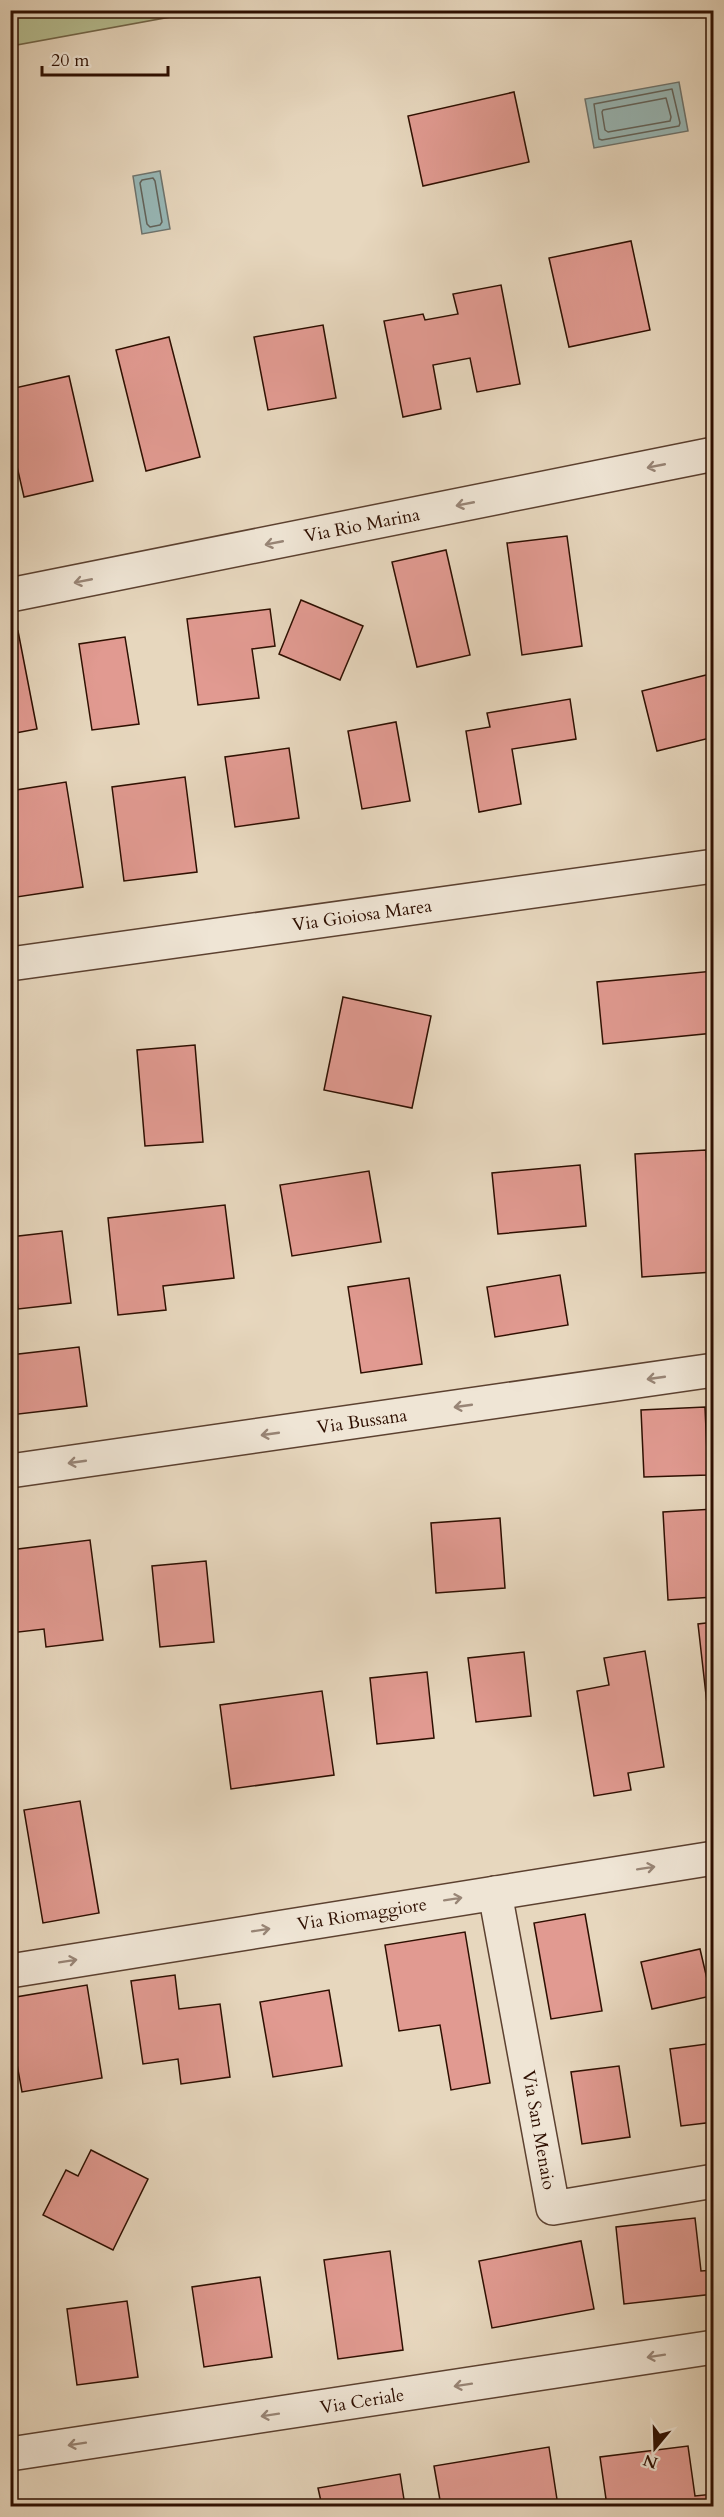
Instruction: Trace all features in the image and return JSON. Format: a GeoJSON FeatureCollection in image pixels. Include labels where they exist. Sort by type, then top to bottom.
{"type":"FeatureCollection","features":[{"type":"Feature","properties":{"kind":"street","name":"Via Rio Marina"},"geometry":{"type":"LineString","coordinates":[[10,595],[714,454]]}},
{"type":"Feature","properties":{"kind":"street","name":"Via Gioiosa Marea"},"geometry":{"type":"LineString","coordinates":[[10,964],[714,866]]}},
{"type":"Feature","properties":{"kind":"street","name":"Via Bussana"},"geometry":{"type":"LineString","coordinates":[[10,1471],[714,1370]]}},
{"type":"Feature","properties":{"kind":"street","name":"Via Riomaggiore"},"geometry":{"type":"LineString","coordinates":[[10,1971],[714,1858]]}},
{"type":"Feature","properties":{"kind":"street","name":"Via San Menaio"},"geometry":{"type":"LineString","coordinates":[[495,1893],[553,2208],[714,2181]]}},
{"type":"Feature","properties":{"kind":"street","name":"Via Ceriale"},"geometry":{"type":"LineString","coordinates":[[10,2454],[714,2347]]}},
{"type":"Feature","properties":{"kind":"green space"},"geometry":{"type":"Polygon","coordinates":[[[11,10],[203,10],[203,11],[11,46],[11,10]]]}},
{"type":"Feature","properties":{"kind":"water"},"geometry":{"type":"Polygon","coordinates":[[[679,82],[688,131],[594,148],[585,99],[679,82]]]}},
{"type":"Feature","properties":{"kind":"water"},"geometry":{"type":"Polygon","coordinates":[[[160,171],[170,229],[142,234],[133,176],[160,171]]]}},
{"type":"Feature","properties":{"kind":"building"},"geometry":{"type":"Polygon","coordinates":[[[514,92],[529,162],[423,186],[408,116],[514,92]]]}},
{"type":"Feature","properties":{"kind":"building"},"geometry":{"type":"Polygon","coordinates":[[[631,241],[650,330],[569,347],[549,258],[631,241]]]}},
{"type":"Feature","properties":{"kind":"building"},"geometry":{"type":"Polygon","coordinates":[[[501,285],[520,384],[477,392],[470,358],[433,365],[441,409],[403,417],[384,321],[423,314],[425,320],[458,314],[453,294],[501,285]]]}},
{"type":"Feature","properties":{"kind":"building"},"geometry":{"type":"Polygon","coordinates":[[[323,325],[336,398],[268,410],[254,337],[323,325]]]}},
{"type":"Feature","properties":{"kind":"building"},"geometry":{"type":"Polygon","coordinates":[[[169,337],[200,457],[146,471],[116,350],[169,337]]]}},
{"type":"Feature","properties":{"kind":"building"},"geometry":{"type":"Polygon","coordinates":[[[69,376],[93,481],[24,497],[10,436],[10,389],[69,376]]]}},
{"type":"Feature","properties":{"kind":"building"},"geometry":{"type":"Polygon","coordinates":[[[567,536],[582,646],[522,655],[507,543],[567,536]]]}},
{"type":"Feature","properties":{"kind":"building"},"geometry":{"type":"Polygon","coordinates":[[[446,550],[470,655],[417,667],[392,562],[446,550]]]}},
{"type":"Feature","properties":{"kind":"building"},"geometry":{"type":"Polygon","coordinates":[[[301,600],[363,626],[340,680],[279,654],[301,600]]]}},
{"type":"Feature","properties":{"kind":"building"},"geometry":{"type":"Polygon","coordinates":[[[270,609],[275,646],[252,649],[259,698],[198,705],[187,619],[270,609]]]}},
{"type":"Feature","properties":{"kind":"building"},"geometry":{"type":"Polygon","coordinates":[[[18,631],[37,729],[10,734],[10,633],[18,631]]]}},
{"type":"Feature","properties":{"kind":"building"},"geometry":{"type":"Polygon","coordinates":[[[125,637],[139,724],[92,730],[79,644],[125,637]]]}},
{"type":"Feature","properties":{"kind":"building"},"geometry":{"type":"Polygon","coordinates":[[[714,673],[714,737],[657,751],[642,691],[714,673]]]}},
{"type":"Feature","properties":{"kind":"building"},"geometry":{"type":"Polygon","coordinates":[[[570,699],[576,739],[512,749],[521,804],[479,812],[466,731],[490,727],[487,713],[570,699]]]}},
{"type":"Feature","properties":{"kind":"building"},"geometry":{"type":"Polygon","coordinates":[[[396,722],[410,801],[362,809],[348,731],[396,722]]]}},
{"type":"Feature","properties":{"kind":"building"},"geometry":{"type":"Polygon","coordinates":[[[289,748],[299,818],[235,827],[225,757],[289,748]]]}},
{"type":"Feature","properties":{"kind":"building"},"geometry":{"type":"Polygon","coordinates":[[[185,777],[197,872],[124,881],[112,787],[185,777]]]}},
{"type":"Feature","properties":{"kind":"building"},"geometry":{"type":"Polygon","coordinates":[[[66,782],[83,887],[10,898],[10,791],[66,782]]]}},
{"type":"Feature","properties":{"kind":"building"},"geometry":{"type":"Polygon","coordinates":[[[714,971],[714,1033],[603,1044],[597,982],[714,971]]]}},
{"type":"Feature","properties":{"kind":"building"},"geometry":{"type":"Polygon","coordinates":[[[343,997],[431,1016],[412,1108],[324,1090],[343,997]]]}},
{"type":"Feature","properties":{"kind":"building"},"geometry":{"type":"Polygon","coordinates":[[[195,1045],[203,1142],[145,1146],[137,1050],[195,1045]]]}},
{"type":"Feature","properties":{"kind":"building"},"geometry":{"type":"Polygon","coordinates":[[[706,1150],[713,1272],[642,1277],[635,1154],[706,1150]]]}},
{"type":"Feature","properties":{"kind":"building"},"geometry":{"type":"Polygon","coordinates":[[[580,1165],[586,1226],[498,1234],[492,1173],[580,1165]]]}},
{"type":"Feature","properties":{"kind":"building"},"geometry":{"type":"Polygon","coordinates":[[[369,1171],[381,1242],[292,1256],[280,1185],[369,1171]]]}},
{"type":"Feature","properties":{"kind":"building"},"geometry":{"type":"Polygon","coordinates":[[[225,1205],[234,1278],[163,1286],[166,1310],[118,1315],[108,1218],[225,1205]]]}},
{"type":"Feature","properties":{"kind":"building"},"geometry":{"type":"Polygon","coordinates":[[[62,1231],[71,1303],[18,1309],[10,1237],[62,1231]]]}},
{"type":"Feature","properties":{"kind":"building"},"geometry":{"type":"Polygon","coordinates":[[[560,1275],[568,1325],[495,1337],[487,1287],[560,1275]]]}},
{"type":"Feature","properties":{"kind":"building"},"geometry":{"type":"Polygon","coordinates":[[[409,1278],[422,1364],[361,1373],[348,1287],[409,1278]]]}},
{"type":"Feature","properties":{"kind":"building"},"geometry":{"type":"Polygon","coordinates":[[[79,1347],[87,1406],[10,1415],[10,1355],[79,1347]]]}},
{"type":"Feature","properties":{"kind":"building"},"geometry":{"type":"Polygon","coordinates":[[[705,1407],[708,1475],[644,1477],[641,1410],[705,1407]]]}},
{"type":"Feature","properties":{"kind":"building"},"geometry":{"type":"Polygon","coordinates":[[[714,1509],[714,1597],[668,1600],[663,1512],[714,1509]]]}},
{"type":"Feature","properties":{"kind":"building"},"geometry":{"type":"Polygon","coordinates":[[[500,1518],[505,1588],[436,1593],[431,1523],[500,1518]]]}},
{"type":"Feature","properties":{"kind":"building"},"geometry":{"type":"Polygon","coordinates":[[[90,1540],[103,1640],[46,1647],[44,1629],[10,1633],[10,1550],[90,1540]]]}},
{"type":"Feature","properties":{"kind":"building"},"geometry":{"type":"Polygon","coordinates":[[[206,1561],[214,1642],[160,1647],[152,1566],[206,1561]]]}},
{"type":"Feature","properties":{"kind":"building"},"geometry":{"type":"Polygon","coordinates":[[[714,1622],[714,1757],[713,1757],[698,1624],[714,1622]]]}},
{"type":"Feature","properties":{"kind":"building"},"geometry":{"type":"Polygon","coordinates":[[[645,1651],[664,1767],[628,1773],[631,1790],[594,1796],[577,1691],[609,1685],[604,1658],[645,1651]]]}},
{"type":"Feature","properties":{"kind":"building"},"geometry":{"type":"Polygon","coordinates":[[[524,1652],[531,1716],[476,1722],[468,1658],[524,1652]]]}},
{"type":"Feature","properties":{"kind":"building"},"geometry":{"type":"Polygon","coordinates":[[[427,1672],[434,1738],[377,1744],[370,1678],[427,1672]]]}},
{"type":"Feature","properties":{"kind":"building"},"geometry":{"type":"Polygon","coordinates":[[[322,1691],[334,1775],[231,1789],[220,1705],[322,1691]]]}},
{"type":"Feature","properties":{"kind":"building"},"geometry":{"type":"Polygon","coordinates":[[[80,1801],[99,1913],[43,1923],[24,1810],[80,1801]]]}},
{"type":"Feature","properties":{"kind":"building"},"geometry":{"type":"Polygon","coordinates":[[[585,1914],[602,2011],[551,2019],[534,1923],[585,1914]]]}},
{"type":"Feature","properties":{"kind":"building"},"geometry":{"type":"Polygon","coordinates":[[[465,1932],[490,2083],[451,2090],[440,2025],[399,2031],[385,1945],[465,1932]]]}},
{"type":"Feature","properties":{"kind":"building"},"geometry":{"type":"Polygon","coordinates":[[[700,1949],[711,1996],[652,2009],[641,1962],[700,1949]]]}},
{"type":"Feature","properties":{"kind":"building"},"geometry":{"type":"Polygon","coordinates":[[[175,1975],[179,2009],[220,2004],[230,2077],[181,2084],[178,2059],[143,2064],[131,1981],[175,1975]]]}},
{"type":"Feature","properties":{"kind":"building"},"geometry":{"type":"Polygon","coordinates":[[[87,1985],[102,2078],[22,2092],[10,2026],[10,1998],[87,1985]]]}},
{"type":"Feature","properties":{"kind":"building"},"geometry":{"type":"Polygon","coordinates":[[[329,1990],[342,2066],[273,2077],[260,2002],[329,1990]]]}},
{"type":"Feature","properties":{"kind":"building"},"geometry":{"type":"Polygon","coordinates":[[[714,2043],[714,2122],[681,2126],[670,2049],[714,2043]]]}},
{"type":"Feature","properties":{"kind":"building"},"geometry":{"type":"Polygon","coordinates":[[[619,2066],[630,2137],[582,2144],[571,2072],[619,2066]]]}},
{"type":"Feature","properties":{"kind":"building"},"geometry":{"type":"Polygon","coordinates":[[[91,2150],[148,2179],[113,2250],[43,2215],[66,2170],[78,2176],[91,2150]]]}},
{"type":"Feature","properties":{"kind":"building"},"geometry":{"type":"Polygon","coordinates":[[[695,2218],[701,2271],[714,2270],[714,2294],[624,2304],[616,2227],[695,2218]]]}},
{"type":"Feature","properties":{"kind":"building"},"geometry":{"type":"Polygon","coordinates":[[[581,2241],[594,2309],[492,2328],[479,2261],[581,2241]]]}},
{"type":"Feature","properties":{"kind":"building"},"geometry":{"type":"Polygon","coordinates":[[[390,2251],[403,2350],[338,2359],[324,2260],[390,2251]]]}},
{"type":"Feature","properties":{"kind":"building"},"geometry":{"type":"Polygon","coordinates":[[[260,2277],[272,2357],[204,2367],[192,2287],[260,2277]]]}},
{"type":"Feature","properties":{"kind":"building"},"geometry":{"type":"Polygon","coordinates":[[[127,2301],[138,2377],[77,2385],[67,2309],[127,2301]]]}},
{"type":"Feature","properties":{"kind":"building"},"geometry":{"type":"Polygon","coordinates":[[[688,2446],[695,2496],[714,2494],[714,2506],[607,2506],[600,2457],[688,2446]]]}},
{"type":"Feature","properties":{"kind":"building"},"geometry":{"type":"Polygon","coordinates":[[[549,2447],[558,2506],[512,2506],[511,2501],[479,2506],[441,2506],[434,2466],[549,2447]]]}},
{"type":"Feature","properties":{"kind":"building"},"geometry":{"type":"Polygon","coordinates":[[[400,2474],[405,2506],[322,2506],[318,2488],[400,2474]]]}}]}
